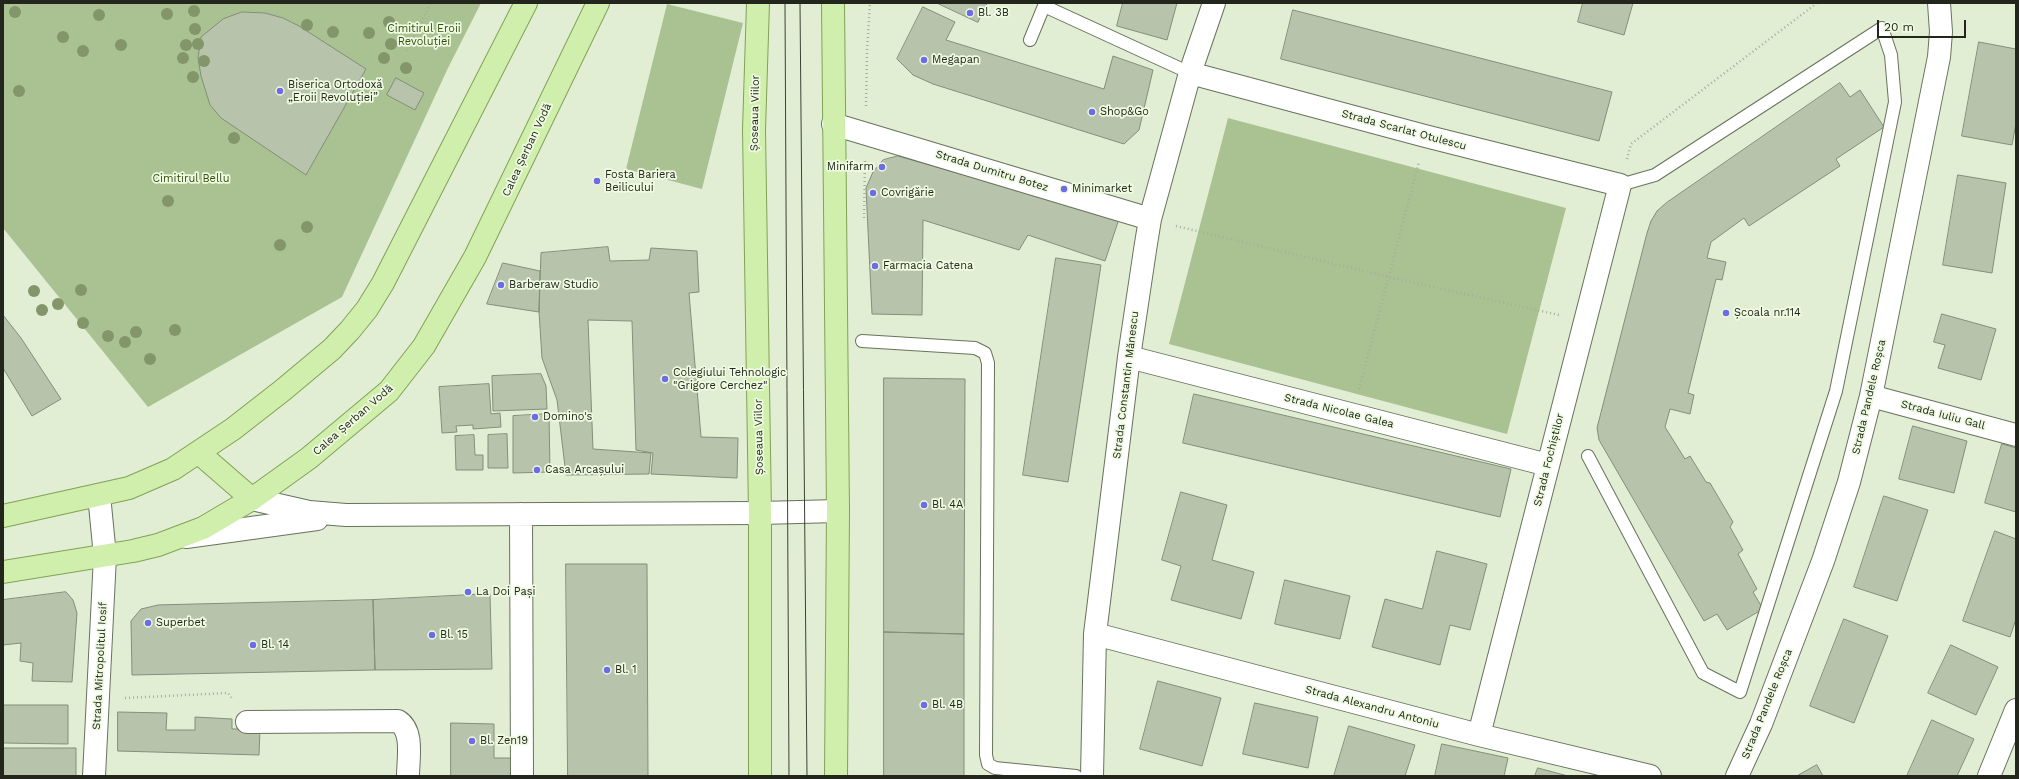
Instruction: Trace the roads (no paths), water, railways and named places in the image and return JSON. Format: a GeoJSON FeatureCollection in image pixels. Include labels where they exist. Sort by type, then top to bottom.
{"type":"FeatureCollection","features":[{"type":"Feature","properties":{"kind":"main road"},"geometry":{"type":"LineString","coordinates":[[3,516],[129,488],[152,480],[199,453],[277,395],[332,349],[367,309],[383,283],[526,3]]}},
{"type":"Feature","properties":{"kind":"main road","name":"Calea Șerban Vodă"},"geometry":{"type":"LineString","coordinates":[[3,572],[105,556],[158,545],[181,538],[203,528],[252,499],[309,458],[367,411],[389,391],[424,346],[475,258],[598,3]]}},
{"type":"Feature","properties":{"kind":"main road","name":"Șoseaua Viilor"},"geometry":{"type":"LineString","coordinates":[[758,3],[754,130],[760,513],[760,776]]}},
{"type":"Feature","properties":{"kind":"main road"},"geometry":{"type":"LineString","coordinates":[[833,3],[838,511],[836,776]]}},
{"type":"Feature","properties":{"kind":"main road"},"geometry":{"type":"LineString","coordinates":[[199,453],[252,499]]}},
{"type":"Feature","properties":{"kind":"street","name":"Strada Constantin Mănescu"},"geometry":{"type":"LineString","coordinates":[[1092,776],[1095,634],[1129,357],[1150,219],[1190,73],[1214,3]]}},
{"type":"Feature","properties":{"kind":"street","name":"Strada Pandele Roșca"},"geometry":{"type":"LineString","coordinates":[[1737,776],[1760,724],[1823,561],[1849,482],[1871,396],[1938,57],[1941,32],[1939,3]]}},
{"type":"Feature","properties":{"kind":"street","name":"Strada Scarlat Otulescu"},"geometry":{"type":"LineString","coordinates":[[1190,73],[1425,136],[1620,185]]}},
{"type":"Feature","properties":{"kind":"street","name":"Strada Dumitru Botez"},"geometry":{"type":"LineString","coordinates":[[833,124],[1150,219]]}},
{"type":"Feature","properties":{"kind":"street","name":"Strada Fochiștilor"},"geometry":{"type":"LineString","coordinates":[[1479,735],[1620,185]]}},
{"type":"Feature","properties":{"kind":"street","name":"Strada Nicolae Galea"},"geometry":{"type":"LineString","coordinates":[[1129,357],[1548,465]]}},
{"type":"Feature","properties":{"kind":"street","name":"Strada Iuliu Gall"},"geometry":{"type":"LineString","coordinates":[[1871,396],[2016,435]]}},
{"type":"Feature","properties":{"kind":"street","name":"Strada Mitropolitul Iosif"},"geometry":{"type":"LineString","coordinates":[[94,776],[105,556],[98,495]]}},
{"type":"Feature","properties":{"kind":"street"},"geometry":{"type":"LineString","coordinates":[[252,499],[309,512],[346,515],[760,513],[838,511]]}},
{"type":"Feature","properties":{"kind":"street"},"geometry":{"type":"LineString","coordinates":[[520,514],[522,776]]}},
{"type":"Feature","properties":{"kind":"street"},"geometry":{"type":"LineString","coordinates":[[181,538],[346,515]]}},
{"type":"Feature","properties":{"kind":"street","name":"Strada Alexandru Antoniu"},"geometry":{"type":"LineString","coordinates":[[1095,634],[1479,735],[1650,776]]}},
{"type":"Feature","properties":{"kind":"street"},"geometry":{"type":"LineString","coordinates":[[1989,776],[2016,710]]}},
{"type":"Feature","properties":{"kind":"street"},"geometry":{"type":"LineString","coordinates":[[247,722],[398,721],[404,725],[408,734],[408,776]]}},
{"type":"Feature","properties":{"kind":"lane"},"geometry":{"type":"LineString","coordinates":[[1030,40],[1044,5],[1190,73]]}},
{"type":"Feature","properties":{"kind":"lane"},"geometry":{"type":"LineString","coordinates":[[1588,456],[1702,673],[1740,692],[1836,391],[1895,102],[1892,55],[1882,28],[1655,175],[1620,185]]}},
{"type":"Feature","properties":{"kind":"lane"},"geometry":{"type":"LineString","coordinates":[[862,341],[975,348],[984,353],[988,363],[986,755],[988,764],[995,768],[1076,776]]}},
{"type":"Feature","properties":{"kind":"tram line"},"geometry":{"type":"LineString","coordinates":[[785,3],[789,776]]}},
{"type":"Feature","properties":{"kind":"tram line"},"geometry":{"type":"LineString","coordinates":[[800,3],[807,776]]}},
{"type":"Feature","properties":{"kind":"place","name":"Bl. 3B"},"geometry":{"type":"Point","coordinates":[970,13]}},
{"type":"Feature","properties":{"kind":"place","name":"Megapan"},"geometry":{"type":"Point","coordinates":[924,60]}},
{"type":"Feature","properties":{"kind":"place","name":"Biserica Ortodoxă „Eroii Revoluției”"},"geometry":{"type":"Point","coordinates":[280,91]}},
{"type":"Feature","properties":{"kind":"place","name":"Shop&Go"},"geometry":{"type":"Point","coordinates":[1092,112]}},
{"type":"Feature","properties":{"kind":"place","name":"Minifarm"},"geometry":{"type":"Point","coordinates":[882,167]}},
{"type":"Feature","properties":{"kind":"place","name":"Fosta Bariera Beilicului"},"geometry":{"type":"Point","coordinates":[597,181]}},
{"type":"Feature","properties":{"kind":"place","name":"Minimarket"},"geometry":{"type":"Point","coordinates":[1064,189]}},
{"type":"Feature","properties":{"kind":"place","name":"Covrigărie"},"geometry":{"type":"Point","coordinates":[873,193]}},
{"type":"Feature","properties":{"kind":"place","name":"Farmacia Catena"},"geometry":{"type":"Point","coordinates":[875,266]}},
{"type":"Feature","properties":{"kind":"place","name":"Barberaw Studio"},"geometry":{"type":"Point","coordinates":[501,285]}},
{"type":"Feature","properties":{"kind":"place","name":"Școala nr.114"},"geometry":{"type":"Point","coordinates":[1726,313]}},
{"type":"Feature","properties":{"kind":"place","name":"Colegiului Tehnologic \"Grigore Cerchez\""},"geometry":{"type":"Point","coordinates":[665,379]}},
{"type":"Feature","properties":{"kind":"place","name":"Domino's"},"geometry":{"type":"Point","coordinates":[535,417]}},
{"type":"Feature","properties":{"kind":"place","name":"Casa Arcașului"},"geometry":{"type":"Point","coordinates":[537,470]}},
{"type":"Feature","properties":{"kind":"place","name":"Bl. 4A"},"geometry":{"type":"Point","coordinates":[924,505]}},
{"type":"Feature","properties":{"kind":"place","name":"La Doi Pași"},"geometry":{"type":"Point","coordinates":[468,592]}},
{"type":"Feature","properties":{"kind":"place","name":"Superbet"},"geometry":{"type":"Point","coordinates":[148,623]}},
{"type":"Feature","properties":{"kind":"place","name":"Bl. 15"},"geometry":{"type":"Point","coordinates":[432,635]}},
{"type":"Feature","properties":{"kind":"place","name":"Bl. 14"},"geometry":{"type":"Point","coordinates":[253,645]}},
{"type":"Feature","properties":{"kind":"place","name":"Bl. 1"},"geometry":{"type":"Point","coordinates":[607,670]}},
{"type":"Feature","properties":{"kind":"place","name":"Bl. 4B"},"geometry":{"type":"Point","coordinates":[924,705]}},
{"type":"Feature","properties":{"kind":"place","name":"Bl. Zen19"},"geometry":{"type":"Point","coordinates":[472,741]}},
{"type":"Feature","properties":{"kind":"park label","name":"Cimitirul Eroii Revoluției"},"geometry":{"type":"Point","coordinates":[424,35]}},
{"type":"Feature","properties":{"kind":"park label","name":"Cimitirul Bellu"},"geometry":{"type":"Point","coordinates":[191,179]}}]}
